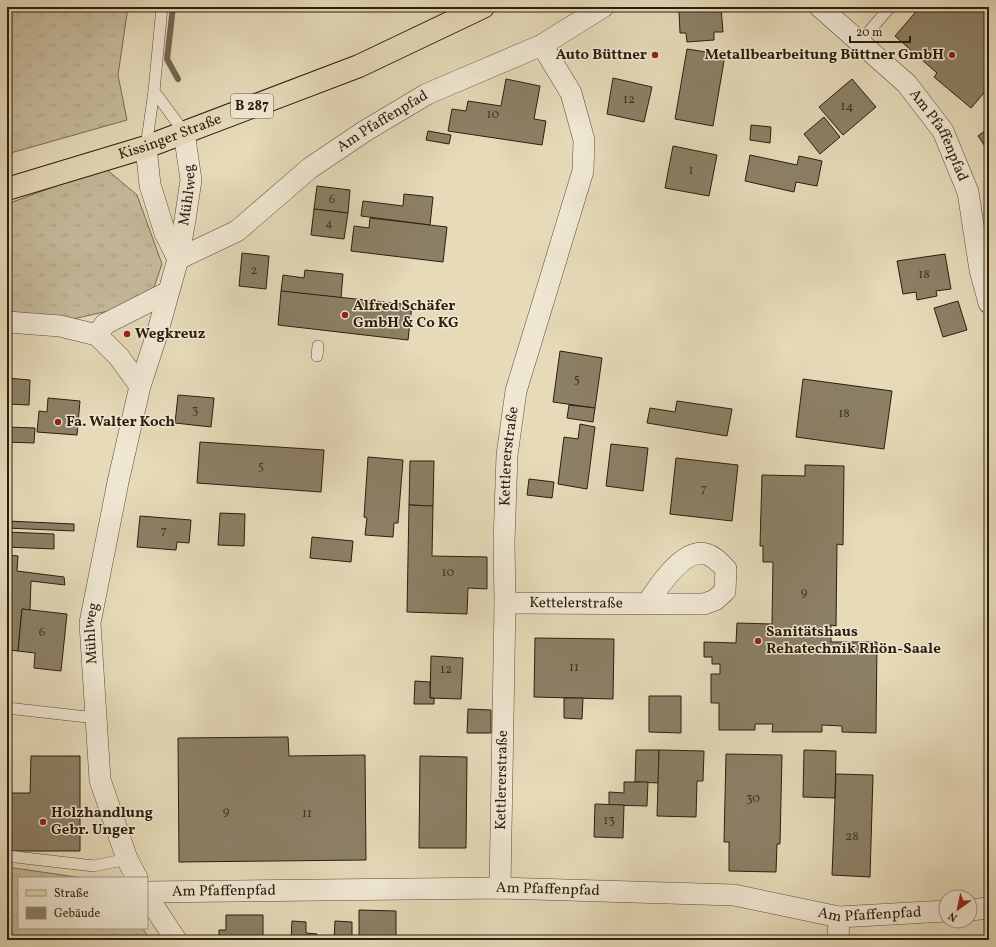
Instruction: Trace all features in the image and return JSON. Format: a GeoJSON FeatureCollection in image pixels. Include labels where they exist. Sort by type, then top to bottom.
{"type":"FeatureCollection","features":[{"type":"Feature","properties":{"kind":"main road","name":"Kissinger Straße"},"geometry":{"type":"LineString","coordinates":[[7,189],[146,146],[359,66],[483,7]]}},
{"type":"Feature","properties":{"kind":"street","name":"Am Pfaffenpfad"},"geometry":{"type":"LineString","coordinates":[[178,258],[237,231],[310,168],[365,131],[427,94],[542,45],[603,7]]}},
{"type":"Feature","properties":{"kind":"street","name":"Am Pfaffenpfad"},"geometry":{"type":"LineString","coordinates":[[820,7],[907,84],[943,131],[968,192],[980,270],[989,303]]}},
{"type":"Feature","properties":{"kind":"street","name":"Kettlererstraße"},"geometry":{"type":"LineString","coordinates":[[500,888],[505,603],[504,542],[507,455],[516,391],[583,171],[584,140],[571,93],[542,45]]}},
{"type":"Feature","properties":{"kind":"street","name":"Mühlweg"},"geometry":{"type":"LineString","coordinates":[[136,877],[127,859],[100,780],[90,624],[118,482],[140,386],[157,334],[178,258],[191,180],[184,132]]}},
{"type":"Feature","properties":{"kind":"street","name":"Mühlweg"},"geometry":{"type":"LineString","coordinates":[[146,146],[150,185],[165,233],[178,258]]}},
{"type":"Feature","properties":{"kind":"street"},"geometry":{"type":"LineString","coordinates":[[97,335],[105,324],[168,292]]}},
{"type":"Feature","properties":{"kind":"street"},"geometry":{"type":"LineString","coordinates":[[7,322],[60,326],[97,335],[119,357],[140,386]]}},
{"type":"Feature","properties":{"kind":"street","name":"Kettelerstraße"},"geometry":{"type":"LineString","coordinates":[[505,603],[647,604]]}},
{"type":"Feature","properties":{"kind":"street","name":"Am Pfaffenpfad"},"geometry":{"type":"LineString","coordinates":[[148,892],[500,888],[734,895],[839,917],[938,911]]}},
{"type":"Feature","properties":{"kind":"street"},"geometry":{"type":"LineString","coordinates":[[148,898],[176,940]]}},
{"type":"Feature","properties":{"kind":"street"},"geometry":{"type":"LineString","coordinates":[[978,909],[989,908]]}},
{"type":"Feature","properties":{"kind":"street"},"geometry":{"type":"LineString","coordinates":[[838,940],[839,917]]}},
{"type":"Feature","properties":{"kind":"lane"},"geometry":{"type":"LineString","coordinates":[[146,146],[154,91],[162,7]]}},
{"type":"Feature","properties":{"kind":"lane"},"geometry":{"type":"LineString","coordinates":[[860,42],[890,7]]}},
{"type":"Feature","properties":{"kind":"lane"},"geometry":{"type":"LineString","coordinates":[[154,91],[184,132]]}},
{"type":"Feature","properties":{"kind":"lane"},"geometry":{"type":"LineString","coordinates":[[7,708],[96,718]]}},
{"type":"Feature","properties":{"kind":"lane"},"geometry":{"type":"LineString","coordinates":[[7,856],[94,866],[127,859]]}},
{"type":"Feature","properties":{"kind":"green space"},"geometry":{"type":"Polygon","coordinates":[[[7,7],[128,7],[118,75],[127,120],[7,154],[7,7]]]}},
{"type":"Feature","properties":{"kind":"green space"},"geometry":{"type":"Polygon","coordinates":[[[105,168],[137,195],[162,264],[149,302],[68,320],[7,311],[7,204],[105,168]]]}},
{"type":"Feature","properties":{"kind":"green space"},"geometry":{"type":"Polygon","coordinates":[[[7,867],[76,877],[18,877],[18,929],[143,929],[151,940],[7,940],[7,867]]]}},
{"type":"Feature","properties":{"kind":"building"},"geometry":{"type":"Polygon","coordinates":[[[721,7],[723,32],[714,32],[714,40],[687,42],[686,33],[680,33],[679,10],[721,7]]]}},
{"type":"Feature","properties":{"kind":"building","name":"Metallbearbeitung Büttner GmbH"},"geometry":{"type":"Polygon","coordinates":[[[920,7],[946,7],[949,9],[950,7],[989,7],[989,87],[971,108],[934,77],[937,73],[895,36],[920,7]]]}},
{"type":"Feature","properties":{"kind":"building"},"geometry":{"type":"Polygon","coordinates":[[[687,49],[725,55],[713,126],[675,119],[687,49]]]}},
{"type":"Feature","properties":{"kind":"building"},"geometry":{"type":"Polygon","coordinates":[[[613,78],[652,87],[644,122],[607,114],[613,78]]]}},
{"type":"Feature","properties":{"kind":"building"},"geometry":{"type":"Polygon","coordinates":[[[506,79],[540,86],[534,119],[546,121],[542,145],[448,131],[452,109],[466,111],[468,101],[501,106],[506,79]]]}},
{"type":"Feature","properties":{"kind":"building"},"geometry":{"type":"Polygon","coordinates":[[[852,79],[876,107],[843,135],[819,107],[852,79]]]}},
{"type":"Feature","properties":{"kind":"building"},"geometry":{"type":"Polygon","coordinates":[[[824,117],[840,137],[820,154],[804,134],[824,117]]]}},
{"type":"Feature","properties":{"kind":"building"},"geometry":{"type":"Polygon","coordinates":[[[751,125],[771,127],[770,143],[750,140],[751,125]]]}},
{"type":"Feature","properties":{"kind":"building"},"geometry":{"type":"Polygon","coordinates":[[[989,128],[989,152],[978,136],[989,128]]]}},
{"type":"Feature","properties":{"kind":"building"},"geometry":{"type":"Polygon","coordinates":[[[428,131],[451,135],[449,144],[426,140],[428,131]]]}},
{"type":"Feature","properties":{"kind":"building"},"geometry":{"type":"Polygon","coordinates":[[[673,146],[717,155],[709,196],[665,188],[673,146]]]}},
{"type":"Feature","properties":{"kind":"building"},"geometry":{"type":"Polygon","coordinates":[[[750,155],[797,165],[799,156],[822,161],[817,186],[796,182],[794,192],[745,181],[750,155]]]}},
{"type":"Feature","properties":{"kind":"building"},"geometry":{"type":"Polygon","coordinates":[[[317,186],[350,190],[348,213],[314,209],[317,186]]]}},
{"type":"Feature","properties":{"kind":"building"},"geometry":{"type":"Polygon","coordinates":[[[404,194],[433,197],[430,225],[361,216],[363,201],[403,206],[404,194]]]}},
{"type":"Feature","properties":{"kind":"building"},"geometry":{"type":"Polygon","coordinates":[[[314,209],[348,213],[344,239],[311,235],[314,209]]]}},
{"type":"Feature","properties":{"kind":"building"},"geometry":{"type":"Polygon","coordinates":[[[370,218],[447,227],[443,262],[351,251],[354,226],[369,228],[370,218]]]}},
{"type":"Feature","properties":{"kind":"building"},"geometry":{"type":"Polygon","coordinates":[[[242,253],[269,256],[266,289],[239,286],[242,253]]]}},
{"type":"Feature","properties":{"kind":"building"},"geometry":{"type":"Polygon","coordinates":[[[945,254],[951,289],[936,291],[937,296],[917,300],[916,292],[903,294],[897,261],[945,254]]]}},
{"type":"Feature","properties":{"kind":"building"},"geometry":{"type":"Polygon","coordinates":[[[305,270],[343,274],[341,298],[281,291],[283,275],[304,278],[305,270]]]}},
{"type":"Feature","properties":{"kind":"building","name":"Alfred Schäfer GmbH & Co KG"},"geometry":{"type":"Polygon","coordinates":[[[281,291],[412,305],[408,340],[278,325],[281,291]]]}},
{"type":"Feature","properties":{"kind":"building"},"geometry":{"type":"Polygon","coordinates":[[[958,301],[967,330],[943,337],[934,308],[958,301]]]}},
{"type":"Feature","properties":{"kind":"building"},"geometry":{"type":"Polygon","coordinates":[[[560,351],[602,358],[595,408],[553,402],[560,351]]]}},
{"type":"Feature","properties":{"kind":"building"},"geometry":{"type":"Polygon","coordinates":[[[7,378],[30,380],[29,405],[7,404],[7,378]]]}},
{"type":"Feature","properties":{"kind":"building"},"geometry":{"type":"Polygon","coordinates":[[[803,379],[892,391],[884,449],[796,437],[803,379]]]}},
{"type":"Feature","properties":{"kind":"building"},"geometry":{"type":"Polygon","coordinates":[[[178,395],[214,398],[211,427],[175,423],[178,395]]]}},
{"type":"Feature","properties":{"kind":"building","name":"Fa. Walter Koch"},"geometry":{"type":"Polygon","coordinates":[[[48,398],[80,401],[77,435],[37,432],[39,411],[47,412],[48,398]]]}},
{"type":"Feature","properties":{"kind":"building"},"geometry":{"type":"Polygon","coordinates":[[[677,401],[732,409],[727,436],[647,423],[650,408],[675,412],[677,401]]]}},
{"type":"Feature","properties":{"kind":"building"},"geometry":{"type":"Polygon","coordinates":[[[569,405],[595,408],[593,422],[567,418],[569,405]]]}},
{"type":"Feature","properties":{"kind":"building"},"geometry":{"type":"Polygon","coordinates":[[[580,424],[595,427],[587,489],[558,484],[564,437],[578,439],[580,424]]]}},
{"type":"Feature","properties":{"kind":"building"},"geometry":{"type":"Polygon","coordinates":[[[7,427],[35,428],[34,443],[7,442],[7,427]]]}},
{"type":"Feature","properties":{"kind":"building"},"geometry":{"type":"Polygon","coordinates":[[[200,442],[324,450],[321,492],[197,483],[200,442]]]}},
{"type":"Feature","properties":{"kind":"building"},"geometry":{"type":"Polygon","coordinates":[[[611,444],[648,448],[643,491],[606,486],[611,444]]]}},
{"type":"Feature","properties":{"kind":"building"},"geometry":{"type":"Polygon","coordinates":[[[368,457],[403,460],[398,523],[394,523],[393,537],[365,535],[367,518],[364,517],[368,457]]]}},
{"type":"Feature","properties":{"kind":"building"},"geometry":{"type":"Polygon","coordinates":[[[676,458],[738,465],[732,521],[670,514],[676,458]]]}},
{"type":"Feature","properties":{"kind":"building"},"geometry":{"type":"Polygon","coordinates":[[[410,461],[434,461],[433,506],[409,505],[410,461]]]}},
{"type":"Feature","properties":{"kind":"building"},"geometry":{"type":"Polygon","coordinates":[[[805,465],[844,466],[843,545],[837,544],[836,626],[831,625],[831,642],[877,642],[876,733],[842,732],[842,726],[822,725],[822,732],[772,732],[773,724],[755,724],[755,730],[719,730],[719,703],[711,703],[711,674],[720,674],[720,664],[712,664],[712,657],[704,657],[704,642],[736,643],[737,623],[772,624],[773,562],[763,562],[763,546],[760,546],[762,475],[805,476],[805,465]]]}},
{"type":"Feature","properties":{"kind":"building"},"geometry":{"type":"Polygon","coordinates":[[[529,479],[554,482],[552,498],[527,495],[529,479]]]}},
{"type":"Feature","properties":{"kind":"building"},"geometry":{"type":"Polygon","coordinates":[[[409,505],[433,506],[432,556],[487,557],[487,589],[468,588],[467,614],[407,612],[409,505]]]}},
{"type":"Feature","properties":{"kind":"building"},"geometry":{"type":"Polygon","coordinates":[[[220,513],[245,514],[244,546],[218,545],[220,513]]]}},
{"type":"Feature","properties":{"kind":"building"},"geometry":{"type":"Polygon","coordinates":[[[140,516],[191,520],[189,543],[177,542],[176,550],[137,547],[140,516]]]}},
{"type":"Feature","properties":{"kind":"building"},"geometry":{"type":"Polygon","coordinates":[[[7,521],[74,524],[74,531],[7,528],[7,521]]]}},
{"type":"Feature","properties":{"kind":"building"},"geometry":{"type":"Polygon","coordinates":[[[7,532],[54,534],[54,549],[7,547],[7,532]]]}},
{"type":"Feature","properties":{"kind":"building"},"geometry":{"type":"Polygon","coordinates":[[[312,537],[353,541],[351,562],[310,558],[312,537]]]}},
{"type":"Feature","properties":{"kind":"building"},"geometry":{"type":"Polygon","coordinates":[[[7,555],[18,556],[17,571],[64,577],[65,585],[31,581],[30,610],[22,609],[18,651],[10,650],[8,670],[7,555]]]}},
{"type":"Feature","properties":{"kind":"building"},"geometry":{"type":"Polygon","coordinates":[[[22,609],[67,614],[61,671],[34,668],[35,653],[18,651],[22,609]]]}},
{"type":"Feature","properties":{"kind":"building"},"geometry":{"type":"Polygon","coordinates":[[[535,638],[614,639],[613,699],[534,697],[535,638]]]}},
{"type":"Feature","properties":{"kind":"building"},"geometry":{"type":"Polygon","coordinates":[[[431,656],[463,658],[461,699],[430,698],[431,656]]]}},
{"type":"Feature","properties":{"kind":"building"},"geometry":{"type":"Polygon","coordinates":[[[415,681],[430,682],[430,698],[434,698],[434,704],[414,704],[415,681]]]}},
{"type":"Feature","properties":{"kind":"building"},"geometry":{"type":"Polygon","coordinates":[[[649,696],[681,696],[681,733],[649,732],[649,696]]]}},
{"type":"Feature","properties":{"kind":"building"},"geometry":{"type":"Polygon","coordinates":[[[564,698],[583,698],[582,719],[564,718],[564,698]]]}},
{"type":"Feature","properties":{"kind":"building"},"geometry":{"type":"Polygon","coordinates":[[[468,709],[491,710],[491,733],[467,733],[468,709]]]}},
{"type":"Feature","properties":{"kind":"building"},"geometry":{"type":"Polygon","coordinates":[[[288,737],[289,756],[365,755],[366,860],[179,862],[178,738],[288,737]]]}},
{"type":"Feature","properties":{"kind":"building"},"geometry":{"type":"Polygon","coordinates":[[[636,750],[659,750],[659,783],[635,782],[636,750]]]}},
{"type":"Feature","properties":{"kind":"building"},"geometry":{"type":"Polygon","coordinates":[[[659,750],[704,751],[703,781],[697,781],[696,817],[657,816],[659,750]]]}},
{"type":"Feature","properties":{"kind":"building"},"geometry":{"type":"Polygon","coordinates":[[[804,750],[836,751],[835,798],[803,797],[804,750]]]}},
{"type":"Feature","properties":{"kind":"building"},"geometry":{"type":"Polygon","coordinates":[[[726,754],[782,755],[780,844],[777,844],[776,872],[729,871],[729,842],[724,842],[726,754]]]}},
{"type":"Feature","properties":{"kind":"building","name":"Holzhandlung Gebr. Unger"},"geometry":{"type":"Polygon","coordinates":[[[31,756],[80,756],[80,851],[7,851],[7,793],[30,793],[31,756]]]}},
{"type":"Feature","properties":{"kind":"building"},"geometry":{"type":"Polygon","coordinates":[[[420,756],[467,757],[466,848],[419,848],[420,756]]]}},
{"type":"Feature","properties":{"kind":"building"},"geometry":{"type":"Polygon","coordinates":[[[836,774],[873,775],[870,877],[832,875],[836,774]]]}},
{"type":"Feature","properties":{"kind":"building"},"geometry":{"type":"Polygon","coordinates":[[[624,782],[648,782],[647,806],[609,805],[609,792],[624,793],[624,782]]]}},
{"type":"Feature","properties":{"kind":"building"},"geometry":{"type":"Polygon","coordinates":[[[595,804],[624,805],[623,838],[594,837],[595,804]]]}},
{"type":"Feature","properties":{"kind":"building"},"geometry":{"type":"Polygon","coordinates":[[[359,910],[396,911],[396,940],[359,940],[359,910]]]}},
{"type":"Feature","properties":{"kind":"building"},"geometry":{"type":"Polygon","coordinates":[[[226,915],[263,915],[263,940],[219,940],[219,930],[226,930],[226,915]]]}},
{"type":"Feature","properties":{"kind":"building"},"geometry":{"type":"Polygon","coordinates":[[[292,921],[306,922],[306,933],[317,934],[316,940],[291,940],[292,921]]]}},
{"type":"Feature","properties":{"kind":"building"},"geometry":{"type":"Polygon","coordinates":[[[335,921],[352,922],[352,940],[334,940],[335,921]]]}},
{"type":"Feature","properties":{"kind":"waterway"},"geometry":{"type":"LineString","coordinates":[[173,7],[167,59],[178,79]]}},
{"type":"Feature","properties":{"kind":"place","name":"Auto Büttner"},"geometry":{"type":"Point","coordinates":[655,55]}},
{"type":"Feature","properties":{"kind":"place","name":"Metallbearbeitung Büttner GmbH"},"geometry":{"type":"Point","coordinates":[952,55]}},
{"type":"Feature","properties":{"kind":"place","name":"Alfred Schäfer GmbH & Co KG"},"geometry":{"type":"Point","coordinates":[345,315]}},
{"type":"Feature","properties":{"kind":"place","name":"Wegkreuz"},"geometry":{"type":"Point","coordinates":[127,334]}},
{"type":"Feature","properties":{"kind":"place","name":"Fa. Walter Koch"},"geometry":{"type":"Point","coordinates":[58,422]}},
{"type":"Feature","properties":{"kind":"place","name":"Sanitätshaus Rehatechnik Rhön-Saale"},"geometry":{"type":"Point","coordinates":[758,641]}},
{"type":"Feature","properties":{"kind":"place","name":"Holzhandlung Gebr. Unger"},"geometry":{"type":"Point","coordinates":[43,822]}}]}
